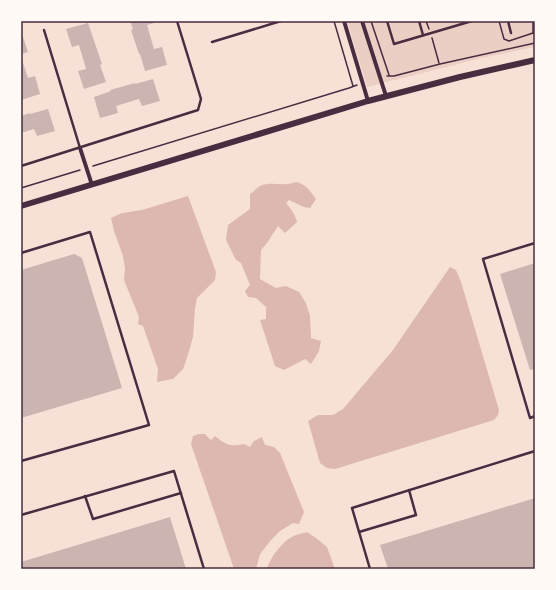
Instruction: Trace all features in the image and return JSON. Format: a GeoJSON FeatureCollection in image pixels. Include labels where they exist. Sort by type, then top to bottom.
{"type":"FeatureCollection","features":[{"type":"Feature","properties":{"kind":"street"},"geometry":{"type":"LineString","coordinates":[[344,21],[368,101]]}},
{"type":"Feature","properties":{"kind":"street"},"geometry":{"type":"LineString","coordinates":[[362,21],[386,96]]}},
{"type":"Feature","properties":{"kind":"street"},"geometry":{"type":"LineString","coordinates":[[21,206],[368,101],[460,77],[535,60]]}},
{"type":"Feature","properties":{"kind":"street"},"geometry":{"type":"LineString","coordinates":[[80,148],[92,185]]}},
{"type":"Feature","properties":{"kind":"lane"},"geometry":{"type":"LineString","coordinates":[[21,166],[198,110],[201,99],[177,21]]}},
{"type":"Feature","properties":{"kind":"lane"},"geometry":{"type":"LineString","coordinates":[[212,42],[281,21]]}},
{"type":"Feature","properties":{"kind":"lane"},"geometry":{"type":"LineString","coordinates":[[387,21],[394,44],[472,21]]}},
{"type":"Feature","properties":{"kind":"lane"},"geometry":{"type":"LineString","coordinates":[[419,21],[423,35]]}},
{"type":"Feature","properties":{"kind":"lane"},"geometry":{"type":"LineString","coordinates":[[508,21],[511,33]]}},
{"type":"Feature","properties":{"kind":"lane"},"geometry":{"type":"LineString","coordinates":[[44,30],[80,148]]}},
{"type":"Feature","properties":{"kind":"lane"},"geometry":{"type":"LineString","coordinates":[[21,253],[90,232],[149,425],[21,461]]}},
{"type":"Feature","properties":{"kind":"lane"},"geometry":{"type":"LineString","coordinates":[[535,243],[483,259],[530,418],[535,416]]}},
{"type":"Feature","properties":{"kind":"lane"},"geometry":{"type":"LineString","coordinates":[[370,569],[352,508],[535,450]]}},
{"type":"Feature","properties":{"kind":"lane"},"geometry":{"type":"LineString","coordinates":[[21,515],[174,471],[204,569]]}},
{"type":"Feature","properties":{"kind":"lane"},"geometry":{"type":"LineString","coordinates":[[359,532],[416,515],[409,490]]}},
{"type":"Feature","properties":{"kind":"lane"},"geometry":{"type":"LineString","coordinates":[[85,496],[93,519],[181,493]]}},
{"type":"Feature","properties":{"kind":"path"},"geometry":{"type":"LineString","coordinates":[[334,21],[353,86]]}},
{"type":"Feature","properties":{"kind":"path"},"geometry":{"type":"LineString","coordinates":[[371,21],[389,75]]}},
{"type":"Feature","properties":{"kind":"path"},"geometry":{"type":"LineString","coordinates":[[426,21],[440,64]]}},
{"type":"Feature","properties":{"kind":"path"},"geometry":{"type":"LineString","coordinates":[[499,21],[504,39],[509,41],[534,34],[533,21]]}},
{"type":"Feature","properties":{"kind":"path"},"geometry":{"type":"LineString","coordinates":[[381,78],[535,42]]}},
{"type":"Feature","properties":{"kind":"path"},"geometry":{"type":"LineString","coordinates":[[94,166],[363,83]]}},
{"type":"Feature","properties":{"kind":"path"},"geometry":{"type":"LineString","coordinates":[[21,188],[79,171]]}},
{"type":"Feature","properties":{"kind":"shaded area"},"geometry":{"type":"Polygon","coordinates":[[[347,21],[535,21],[535,47],[482,58],[367,87],[347,21]]]}},
{"type":"Feature","properties":{"kind":"shaded area"},"geometry":{"type":"Polygon","coordinates":[[[296,182],[305,186],[316,199],[310,208],[304,207],[289,200],[286,203],[293,212],[297,222],[285,233],[278,226],[261,250],[260,279],[276,288],[286,286],[299,292],[306,303],[310,316],[311,338],[321,341],[319,351],[311,364],[305,359],[284,370],[275,366],[260,320],[266,319],[266,307],[256,298],[248,297],[245,291],[250,285],[241,263],[236,260],[226,240],[228,225],[250,209],[250,194],[260,186],[296,182]]]}},
{"type":"Feature","properties":{"kind":"shaded area"},"geometry":{"type":"Polygon","coordinates":[[[188,196],[216,272],[215,280],[197,298],[193,337],[183,369],[173,379],[157,382],[158,369],[143,326],[138,324],[139,317],[124,280],[125,269],[123,256],[111,218],[122,213],[142,210],[188,196]]]}},
{"type":"Feature","properties":{"kind":"shaded area"},"geometry":{"type":"Polygon","coordinates":[[[450,267],[456,270],[461,282],[499,410],[498,415],[494,420],[335,469],[327,468],[320,463],[308,421],[318,415],[333,415],[343,409],[393,350],[450,267]]]}},
{"type":"Feature","properties":{"kind":"shaded area"},"geometry":{"type":"Polygon","coordinates":[[[205,434],[211,440],[215,436],[228,444],[244,444],[250,447],[254,441],[262,437],[265,445],[274,447],[280,453],[304,512],[299,524],[293,523],[280,531],[271,540],[260,554],[256,569],[234,569],[191,444],[193,436],[205,434]]]}},
{"type":"Feature","properties":{"kind":"shaded area"},"geometry":{"type":"Polygon","coordinates":[[[307,532],[327,547],[335,569],[267,569],[280,546],[295,535],[307,532]]]}},
{"type":"Feature","properties":{"kind":"building"},"geometry":{"type":"Polygon","coordinates":[[[130,21],[154,21],[154,23],[147,25],[154,49],[162,47],[167,65],[145,71],[131,30],[133,29],[130,21]]]}},
{"type":"Feature","properties":{"kind":"building"},"geometry":{"type":"Polygon","coordinates":[[[88,23],[102,64],[100,65],[106,82],[84,89],[78,71],[86,69],[79,45],[72,47],[66,29],[88,23]]]}},
{"type":"Feature","properties":{"kind":"building"},"geometry":{"type":"Polygon","coordinates":[[[22,34],[28,52],[21,54],[21,35],[22,34]]]}},
{"type":"Feature","properties":{"kind":"building"},"geometry":{"type":"Polygon","coordinates":[[[21,57],[28,78],[35,76],[40,94],[21,100],[21,57]]]}},
{"type":"Feature","properties":{"kind":"building"},"geometry":{"type":"Polygon","coordinates":[[[153,79],[160,101],[142,106],[139,99],[116,106],[118,113],[100,118],[94,97],[111,91],[110,90],[153,79]]]}},
{"type":"Feature","properties":{"kind":"building"},"geometry":{"type":"Polygon","coordinates":[[[48,109],[55,131],[37,136],[34,129],[21,133],[21,116],[48,109]]]}},
{"type":"Feature","properties":{"kind":"building"},"geometry":{"type":"Polygon","coordinates":[[[74,254],[82,258],[122,388],[21,418],[21,270],[74,254]]]}},
{"type":"Feature","properties":{"kind":"building"},"geometry":{"type":"Polygon","coordinates":[[[535,263],[535,369],[530,370],[500,274],[535,263]]]}},
{"type":"Feature","properties":{"kind":"building"},"geometry":{"type":"Polygon","coordinates":[[[535,498],[535,569],[388,569],[380,545],[535,498]]]}},
{"type":"Feature","properties":{"kind":"building"},"geometry":{"type":"Polygon","coordinates":[[[170,517],[186,569],[21,569],[21,562],[170,517]]]}}]}
